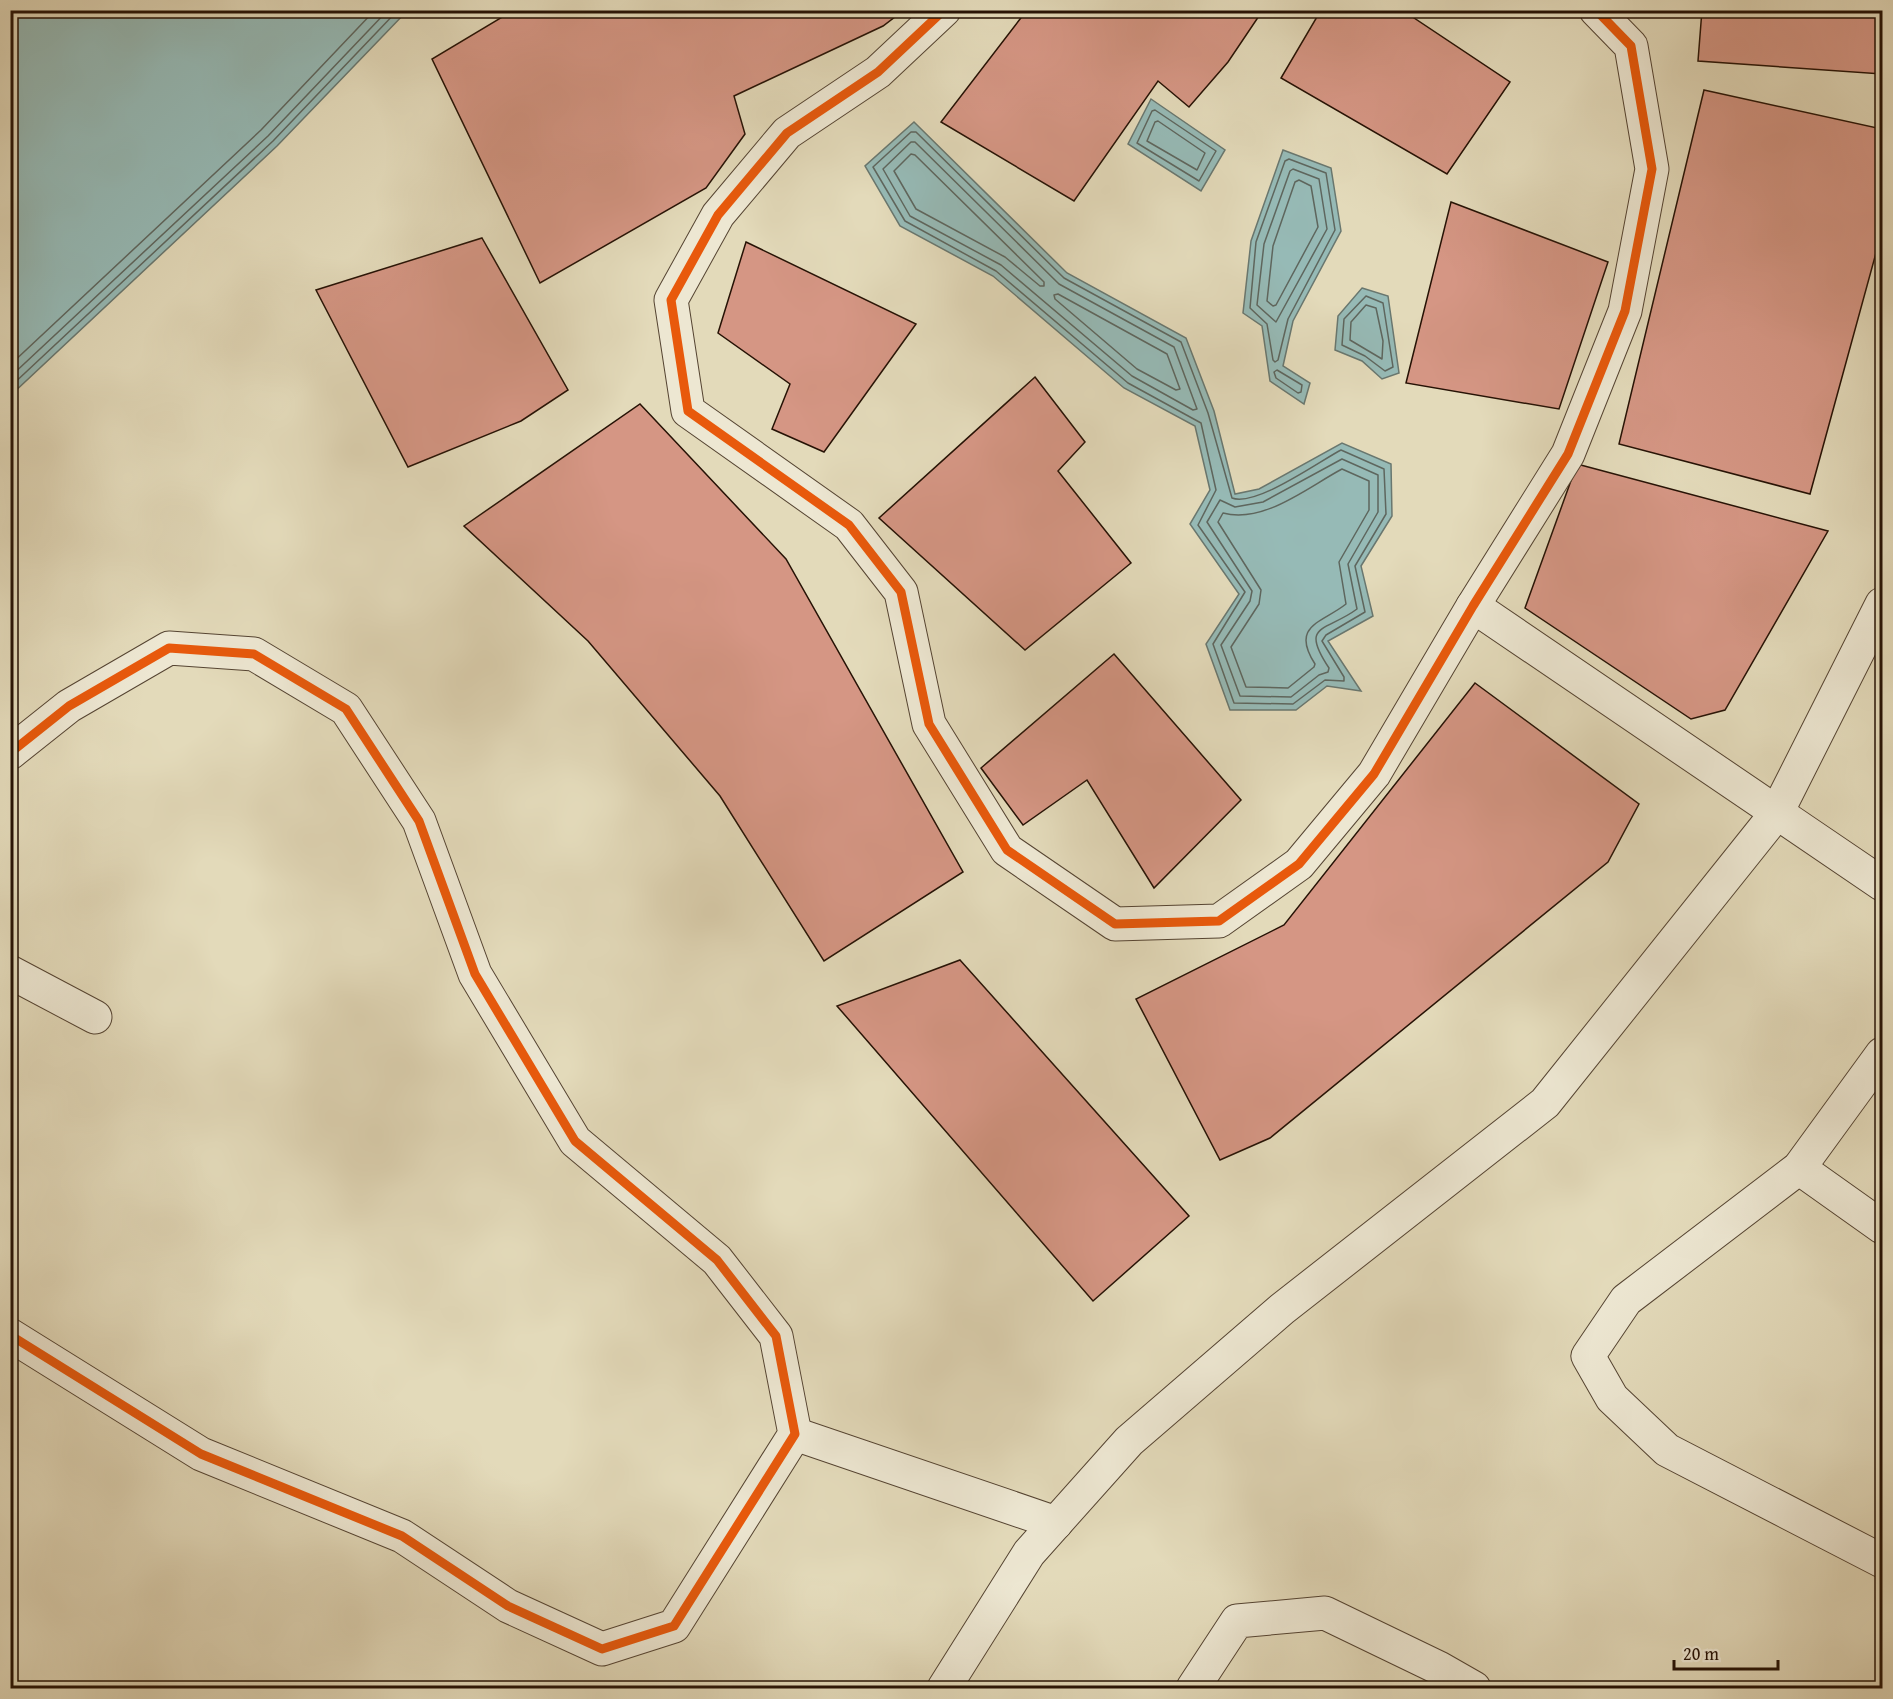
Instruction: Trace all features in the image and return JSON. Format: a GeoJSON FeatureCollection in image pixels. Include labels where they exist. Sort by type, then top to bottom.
{"type":"FeatureCollection","features":[{"type":"Feature","properties":{"kind":"street"},"geometry":{"type":"LineString","coordinates":[[944,10],[878,72],[787,134],[717,215],[671,300],[688,411],[849,525],[901,592],[929,724],[1007,850],[1115,924],[1219,921],[1299,864],[1374,774],[1473,606],[1568,454],[1625,311],[1652,169],[1631,46],[1596,10]]}},
{"type":"Feature","properties":{"kind":"street"},"geometry":{"type":"LineString","coordinates":[[944,1689],[1029,1553],[1129,1441],[1273,1317],[1545,1103],[1776,814],[1882,604]]}},
{"type":"Feature","properties":{"kind":"street"},"geometry":{"type":"LineString","coordinates":[[1473,606],[1882,884]]}},
{"type":"Feature","properties":{"kind":"street"},"geometry":{"type":"LineString","coordinates":[[10,753],[69,706],[169,648],[254,654],[346,709],[419,820],[475,974],[575,1141],[717,1260],[776,1336],[795,1434],[674,1626],[602,1649],[508,1606],[402,1536],[201,1454],[10,1335]]}},
{"type":"Feature","properties":{"kind":"street"},"geometry":{"type":"LineString","coordinates":[[10,972],[95,1017]]}},
{"type":"Feature","properties":{"kind":"street"},"geometry":{"type":"LineString","coordinates":[[1882,1054],[1799,1168],[1626,1300],[1588,1356],[1612,1398],[1667,1450],[1882,1561]]}},
{"type":"Feature","properties":{"kind":"street"},"geometry":{"type":"LineString","coordinates":[[1799,1168],[1882,1227]]}},
{"type":"Feature","properties":{"kind":"street"},"geometry":{"type":"LineString","coordinates":[[795,1434],[1056,1522]]}},
{"type":"Feature","properties":{"kind":"street"},"geometry":{"type":"LineString","coordinates":[[1193,1689],[1237,1621],[1325,1613],[1439,1668],[1474,1689]]}},
{"type":"Feature","properties":{"kind":"water"},"geometry":{"type":"Polygon","coordinates":[[[11,10],[407,11],[277,146],[11,395],[11,10]]]}},
{"type":"Feature","properties":{"kind":"water"},"geometry":{"type":"Polygon","coordinates":[[[1151,99],[1225,150],[1201,191],[1128,144],[1151,99]]]}},
{"type":"Feature","properties":{"kind":"water"},"geometry":{"type":"Polygon","coordinates":[[[914,122],[1067,273],[1186,338],[1214,411],[1235,494],[1259,489],[1342,443],[1391,464],[1392,516],[1361,566],[1373,616],[1328,641],[1361,691],[1327,686],[1296,710],[1230,710],[1206,644],[1239,594],[1190,524],[1210,490],[1195,426],[1124,388],[993,276],[900,226],[865,166],[914,122]]]}},
{"type":"Feature","properties":{"kind":"water"},"geometry":{"type":"Polygon","coordinates":[[[1283,150],[1331,168],[1341,231],[1293,321],[1283,366],[1310,383],[1304,404],[1270,381],[1262,326],[1243,313],[1251,241],[1283,150]]]}},
{"type":"Feature","properties":{"kind":"water"},"geometry":{"type":"Polygon","coordinates":[[[1362,288],[1388,296],[1399,373],[1382,379],[1362,361],[1335,350],[1338,316],[1362,288]]]}},
{"type":"Feature","properties":{"kind":"building"},"geometry":{"type":"Polygon","coordinates":[[[514,10],[904,10],[883,26],[734,96],[745,134],[706,188],[540,283],[432,59],[514,10]]]}},
{"type":"Feature","properties":{"kind":"building"},"geometry":{"type":"Polygon","coordinates":[[[1027,10],[1263,10],[1228,62],[1189,107],[1158,81],[1074,201],[941,122],[1027,10]]]}},
{"type":"Feature","properties":{"kind":"building"},"geometry":{"type":"Polygon","coordinates":[[[1321,10],[1402,10],[1510,82],[1447,174],[1281,78],[1321,10]]]}},
{"type":"Feature","properties":{"kind":"building"},"geometry":{"type":"Polygon","coordinates":[[[1702,10],[1882,10],[1882,74],[1698,61],[1702,10]]]}},
{"type":"Feature","properties":{"kind":"building"},"geometry":{"type":"Polygon","coordinates":[[[1704,90],[1882,129],[1882,231],[1810,494],[1619,444],[1704,90]]]}},
{"type":"Feature","properties":{"kind":"building"},"geometry":{"type":"Polygon","coordinates":[[[1451,202],[1608,262],[1559,409],[1406,383],[1451,202]]]}},
{"type":"Feature","properties":{"kind":"building"},"geometry":{"type":"Polygon","coordinates":[[[482,238],[568,390],[521,421],[408,467],[316,290],[482,238]]]}},
{"type":"Feature","properties":{"kind":"building"},"geometry":{"type":"Polygon","coordinates":[[[746,242],[916,324],[824,452],[772,429],[790,384],[718,333],[746,242]]]}},
{"type":"Feature","properties":{"kind":"building"},"geometry":{"type":"Polygon","coordinates":[[[1035,377],[1085,442],[1058,471],[1131,563],[1025,650],[879,518],[1035,377]]]}},
{"type":"Feature","properties":{"kind":"building"},"geometry":{"type":"Polygon","coordinates":[[[640,404],[786,559],[963,872],[824,961],[720,796],[588,641],[464,526],[640,404]]]}},
{"type":"Feature","properties":{"kind":"building"},"geometry":{"type":"Polygon","coordinates":[[[1577,464],[1828,531],[1725,710],[1691,719],[1525,608],[1577,464]]]}},
{"type":"Feature","properties":{"kind":"building"},"geometry":{"type":"Polygon","coordinates":[[[1114,654],[1241,800],[1154,888],[1087,780],[1023,825],[981,768],[1114,654]]]}},
{"type":"Feature","properties":{"kind":"building"},"geometry":{"type":"Polygon","coordinates":[[[1475,683],[1639,804],[1608,862],[1270,1138],[1220,1160],[1136,999],[1284,925],[1475,683]]]}},
{"type":"Feature","properties":{"kind":"building"},"geometry":{"type":"Polygon","coordinates":[[[960,960],[1189,1216],[1093,1301],[837,1006],[960,960]]]}},
{"type":"Feature","properties":{"kind":"cycle path"},"geometry":{"type":"LineString","coordinates":[[944,10],[878,72],[787,133],[718,215],[671,300],[688,411],[849,525],[901,592],[929,724],[1007,850],[1115,924],[1219,921],[1299,864],[1374,774],[1473,606],[1568,454],[1625,311],[1652,169],[1631,46],[1596,10]]}},
{"type":"Feature","properties":{"kind":"cycle path"},"geometry":{"type":"LineString","coordinates":[[10,753],[69,706],[169,648],[254,654],[346,709],[419,821],[475,974],[575,1141],[717,1260],[776,1336],[795,1434],[674,1626],[602,1649],[508,1606],[402,1536],[201,1454],[10,1335]]}}]}
